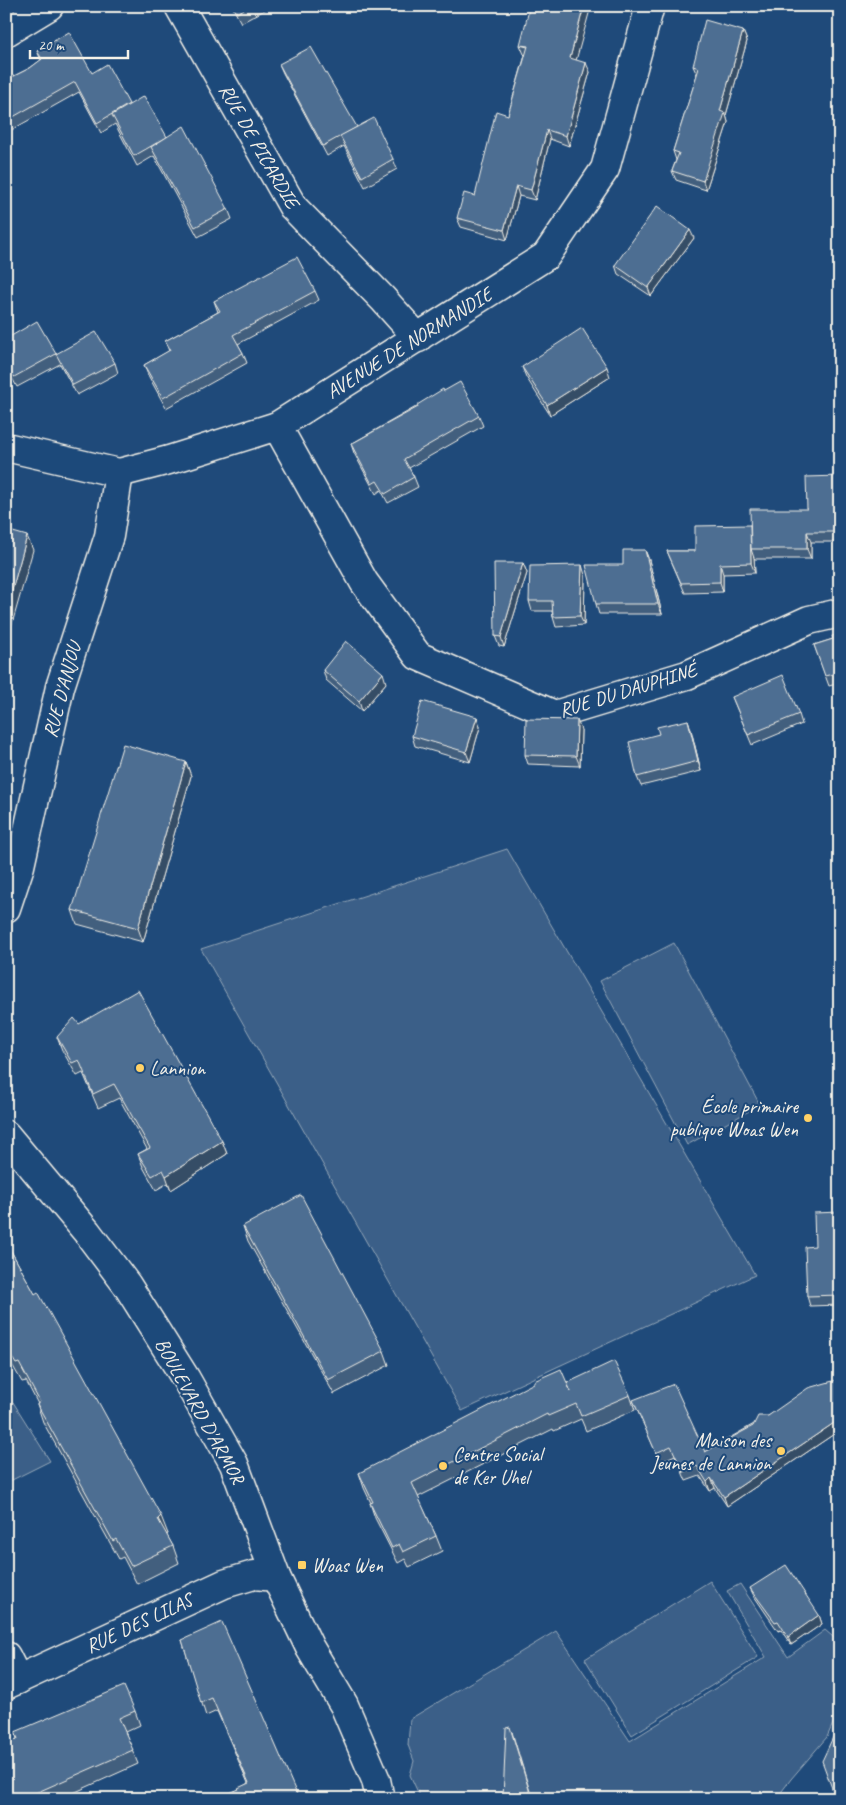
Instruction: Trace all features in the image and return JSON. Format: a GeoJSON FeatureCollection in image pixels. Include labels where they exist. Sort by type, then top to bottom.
{"type":"FeatureCollection","features":[{"type":"Feature","properties":{"kind":"street"},"geometry":{"type":"LineString","coordinates":[[6,32],[49,6]]}},
{"type":"Feature","properties":{"kind":"street","name":"RUE DE PICARDIE"},"geometry":{"type":"LineString","coordinates":[[179,6],[292,207],[418,338]]}},
{"type":"Feature","properties":{"kind":"street","name":"AVENUE DE NORMANDIE"},"geometry":{"type":"LineString","coordinates":[[6,447],[119,473],[169,460],[277,426],[546,256],[605,169],[650,6]]}},
{"type":"Feature","properties":{"kind":"street","name":"RUE DU DAUPHINÉ"},"geometry":{"type":"LineString","coordinates":[[277,426],[364,582],[418,656],[555,715],[687,674],[808,620],[840,612]]}},
{"type":"Feature","properties":{"kind":"street","name":"RUE D'ANJOU"},"geometry":{"type":"LineString","coordinates":[[6,908],[20,866],[60,688],[109,536],[119,473]]}},
{"type":"Feature","properties":{"kind":"street","name":"BOULEVARD D'ARMOR"},"geometry":{"type":"LineString","coordinates":[[6,1135],[87,1232],[126,1285],[186,1379],[234,1464],[276,1577],[310,1648],[344,1705],[376,1780],[380,1799]]}},
{"type":"Feature","properties":{"kind":"street","name":"RUE DES LILAS"},"geometry":{"type":"LineString","coordinates":[[10,1674],[224,1584],[254,1576],[276,1577]]}},
{"type":"Feature","properties":{"kind":"shaded area"},"geometry":{"type":"Polygon","coordinates":[[[507,849],[755,1275],[462,1411],[201,949],[507,849]]]}},
{"type":"Feature","properties":{"kind":"shaded area"},"geometry":{"type":"Polygon","coordinates":[[[674,943],[760,1105],[687,1145],[600,981],[674,943]]]}},
{"type":"Feature","properties":{"kind":"shaded area"},"geometry":{"type":"Polygon","coordinates":[[[13,1402],[50,1461],[6,1483],[6,1406],[13,1402]]]}},
{"type":"Feature","properties":{"kind":"shaded area"},"geometry":{"type":"Polygon","coordinates":[[[710,1581],[758,1657],[632,1735],[585,1659],[710,1581]]]}},
{"type":"Feature","properties":{"kind":"shaded area"},"geometry":{"type":"Polygon","coordinates":[[[740,1584],[788,1657],[825,1630],[840,1643],[840,1708],[827,1737],[776,1799],[421,1799],[410,1775],[414,1761],[408,1745],[410,1719],[556,1631],[630,1741],[766,1657],[727,1591],[740,1584]]]}},
{"type":"Feature","properties":{"kind":"building"},"geometry":{"type":"Polygon","coordinates":[[[233,6],[250,6],[237,13],[233,6]]]}},
{"type":"Feature","properties":{"kind":"building"},"geometry":{"type":"Polygon","coordinates":[[[530,6],[584,6],[570,58],[586,63],[566,136],[547,130],[531,190],[516,186],[504,230],[457,218],[464,193],[475,196],[496,111],[508,115],[528,46],[520,45],[530,6]]]}},
{"type":"Feature","properties":{"kind":"building"},"geometry":{"type":"Polygon","coordinates":[[[705,20],[743,31],[720,111],[725,113],[703,181],[672,171],[679,153],[673,151],[699,68],[693,66],[705,20]]]}},
{"type":"Feature","properties":{"kind":"building"},"geometry":{"type":"Polygon","coordinates":[[[69,32],[92,73],[107,64],[129,104],[97,123],[75,82],[6,121],[6,80],[30,68],[42,59],[37,51],[69,32]]]}},
{"type":"Feature","properties":{"kind":"building"},"geometry":{"type":"Polygon","coordinates":[[[311,47],[357,127],[323,146],[279,64],[311,47]]]}},
{"type":"Feature","properties":{"kind":"building"},"geometry":{"type":"Polygon","coordinates":[[[144,96],[167,137],[134,156],[112,115],[144,96]]]}},
{"type":"Feature","properties":{"kind":"building"},"geometry":{"type":"Polygon","coordinates":[[[374,118],[393,159],[362,177],[340,136],[374,118]]]}},
{"type":"Feature","properties":{"kind":"building"},"geometry":{"type":"Polygon","coordinates":[[[184,126],[228,209],[195,227],[151,147],[184,126]]]}},
{"type":"Feature","properties":{"kind":"building"},"geometry":{"type":"Polygon","coordinates":[[[657,206],[690,230],[648,288],[615,265],[657,206]]]}},
{"type":"Feature","properties":{"kind":"building"},"geometry":{"type":"Polygon","coordinates":[[[297,257],[315,291],[233,335],[243,353],[163,398],[144,365],[170,350],[165,341],[220,311],[214,301],[297,257]]]}},
{"type":"Feature","properties":{"kind":"building"},"geometry":{"type":"Polygon","coordinates":[[[37,321],[56,354],[14,377],[6,364],[6,339],[37,321]]]}},
{"type":"Feature","properties":{"kind":"building"},"geometry":{"type":"Polygon","coordinates":[[[582,328],[607,367],[547,405],[522,367],[582,328]]]}},
{"type":"Feature","properties":{"kind":"building"},"geometry":{"type":"Polygon","coordinates":[[[96,332],[115,363],[73,385],[56,354],[96,332]]]}},
{"type":"Feature","properties":{"kind":"building"},"geometry":{"type":"Polygon","coordinates":[[[460,382],[479,416],[404,459],[414,477],[385,494],[377,481],[372,484],[351,444],[418,407],[417,405],[443,389],[444,391],[460,382]]]}},
{"type":"Feature","properties":{"kind":"building"},"geometry":{"type":"Polygon","coordinates":[[[840,476],[840,532],[807,532],[807,549],[751,549],[750,509],[807,509],[806,477],[840,476]]]}},
{"type":"Feature","properties":{"kind":"building"},"geometry":{"type":"Polygon","coordinates":[[[750,525],[751,563],[720,564],[720,582],[681,583],[667,551],[695,551],[695,526],[750,525]]]}},
{"type":"Feature","properties":{"kind":"building"},"geometry":{"type":"Polygon","coordinates":[[[6,530],[27,536],[6,612],[6,530]]]}},
{"type":"Feature","properties":{"kind":"building"},"geometry":{"type":"Polygon","coordinates":[[[623,550],[645,550],[658,604],[596,604],[586,565],[623,565],[623,550]]]}},
{"type":"Feature","properties":{"kind":"building"},"geometry":{"type":"Polygon","coordinates":[[[494,563],[523,563],[501,637],[495,636],[494,563]]]}},
{"type":"Feature","properties":{"kind":"building"},"geometry":{"type":"Polygon","coordinates":[[[582,565],[580,616],[553,617],[552,601],[529,601],[530,566],[582,565]]]}},
{"type":"Feature","properties":{"kind":"building"},"geometry":{"type":"Polygon","coordinates":[[[840,634],[840,672],[825,676],[814,645],[833,639],[832,636],[840,634]]]}},
{"type":"Feature","properties":{"kind":"building"},"geometry":{"type":"Polygon","coordinates":[[[346,641],[383,673],[359,701],[323,670],[346,641]]]}},
{"type":"Feature","properties":{"kind":"building"},"geometry":{"type":"Polygon","coordinates":[[[783,675],[799,714],[748,735],[732,697],[783,675]]]}},
{"type":"Feature","properties":{"kind":"building"},"geometry":{"type":"Polygon","coordinates":[[[422,701],[477,717],[466,752],[412,736],[422,701]]]}},
{"type":"Feature","properties":{"kind":"building"},"geometry":{"type":"Polygon","coordinates":[[[526,719],[577,720],[576,756],[525,755],[526,719]]]}},
{"type":"Feature","properties":{"kind":"building"},"geometry":{"type":"Polygon","coordinates":[[[688,720],[698,761],[637,777],[629,742],[659,734],[657,727],[688,720]]]}},
{"type":"Feature","properties":{"kind":"building"},"geometry":{"type":"Polygon","coordinates":[[[123,744],[186,762],[138,928],[72,910],[123,744]]]}},
{"type":"Feature","properties":{"kind":"building","name":"Lannion"},"geometry":{"type":"Polygon","coordinates":[[[138,990],[222,1141],[166,1176],[163,1170],[152,1176],[138,1154],[150,1148],[114,1084],[93,1094],[79,1060],[72,1063],[57,1037],[74,1018],[79,1024],[138,990]]]}},
{"type":"Feature","properties":{"kind":"building"},"geometry":{"type":"Polygon","coordinates":[[[301,1195],[384,1351],[328,1380],[243,1226],[301,1195]]]}},
{"type":"Feature","properties":{"kind":"building"},"geometry":{"type":"Polygon","coordinates":[[[840,1212],[840,1295],[807,1296],[805,1247],[815,1246],[814,1213],[840,1212]]]}},
{"type":"Feature","properties":{"kind":"building"},"geometry":{"type":"Polygon","coordinates":[[[6,1242],[35,1294],[38,1292],[161,1516],[158,1519],[173,1546],[131,1566],[116,1539],[113,1541],[37,1404],[40,1402],[19,1363],[16,1364],[6,1348],[6,1242]]]}},
{"type":"Feature","properties":{"kind":"building"},"geometry":{"type":"Polygon","coordinates":[[[614,1361],[630,1395],[581,1416],[576,1404],[548,1416],[547,1414],[412,1483],[436,1536],[403,1552],[399,1544],[392,1548],[370,1503],[373,1502],[359,1473],[534,1383],[534,1381],[561,1369],[567,1383],[614,1361]]]}},
{"type":"Feature","properties":{"kind":"building"},"geometry":{"type":"Polygon","coordinates":[[[840,1379],[840,1419],[724,1497],[711,1478],[707,1482],[697,1466],[683,1472],[671,1446],[656,1453],[633,1400],[674,1384],[705,1452],[753,1426],[758,1416],[768,1416],[808,1388],[840,1379]]]}},
{"type":"Feature","properties":{"kind":"building"},"geometry":{"type":"Polygon","coordinates":[[[786,1565],[819,1615],[788,1637],[778,1621],[775,1622],[750,1588],[786,1565]]]}},
{"type":"Feature","properties":{"kind":"building"},"geometry":{"type":"Polygon","coordinates":[[[222,1622],[299,1799],[215,1799],[249,1783],[212,1698],[201,1703],[182,1640],[222,1622]]]}},
{"type":"Feature","properties":{"kind":"building"},"geometry":{"type":"Polygon","coordinates":[[[124,1686],[135,1711],[119,1718],[133,1750],[22,1799],[9,1799],[6,1793],[6,1744],[18,1739],[15,1732],[124,1686]]]}},
{"type":"Feature","properties":{"kind":"building"},"geometry":{"type":"Polygon","coordinates":[[[840,1722],[840,1799],[836,1799],[822,1761],[840,1722]]]}},
{"type":"Feature","properties":{"kind":"building"},"geometry":{"type":"Polygon","coordinates":[[[510,1727],[530,1793],[521,1799],[503,1799],[506,1728],[510,1727]]]}},
{"type":"Feature","properties":{"kind":"place","name":"Lannion"},"geometry":{"type":"Point","coordinates":[140,1068]}},
{"type":"Feature","properties":{"kind":"place","name":"École primaire publique Woas Wen"},"geometry":{"type":"Point","coordinates":[808,1118]}},
{"type":"Feature","properties":{"kind":"place","name":"Maison des Jeunes de Lannion"},"geometry":{"type":"Point","coordinates":[781,1451]}},
{"type":"Feature","properties":{"kind":"place","name":"Centre Social de Ker Uhel"},"geometry":{"type":"Point","coordinates":[443,1466]}},
{"type":"Feature","properties":{"kind":"place","name":"Woas Wen"},"geometry":{"type":"Point","coordinates":[302,1565]}}]}
